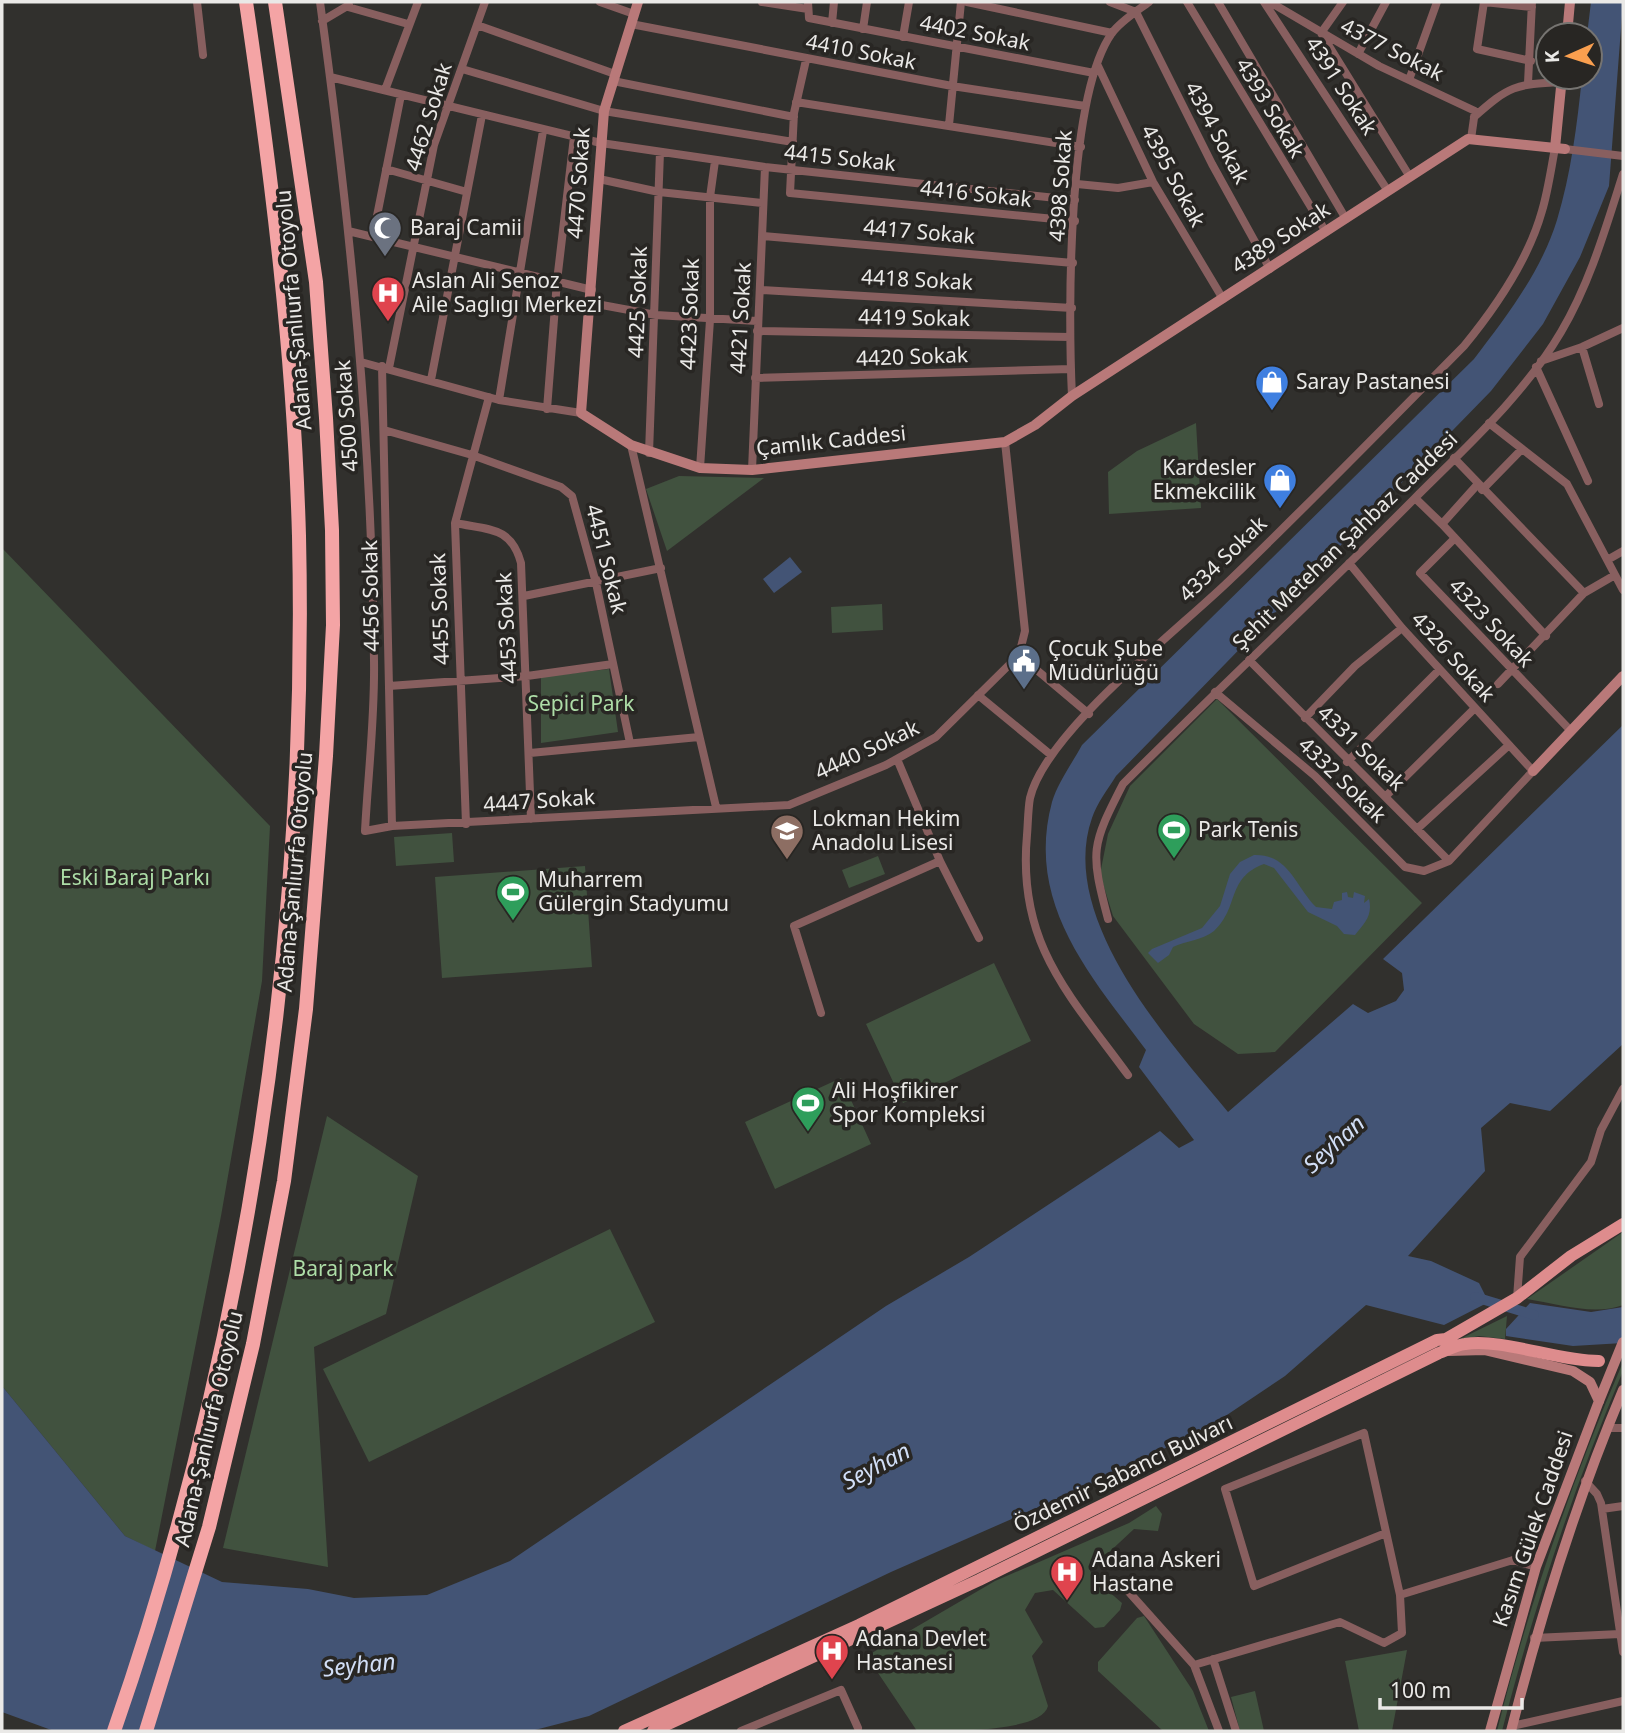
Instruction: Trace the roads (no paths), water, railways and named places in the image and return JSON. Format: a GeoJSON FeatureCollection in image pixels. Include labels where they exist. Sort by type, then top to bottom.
{"type":"FeatureCollection","features":[{"type":"Feature","properties":{"kind":"highway","name":"Adana-Şanlıurfa Otoyolu"},"geometry":{"type":"LineString","coordinates":[[114,1731],[181,1513],[223,1336],[253,1172],[276,1011],[296,760],[299,629],[294,423],[284,287],[246,2]]}},
{"type":"Feature","properties":{"kind":"highway","name":"Adana-Şanlıurfa Otoyolu"},"geometry":{"type":"LineString","coordinates":[[146,1731],[209,1527],[253,1344],[284,1181],[306,1009],[326,756],[333,625],[332,530],[316,282],[275,2]]}},
{"type":"Feature","properties":{"kind":"main road","name":"4470 Sokak"},"geometry":{"type":"LineString","coordinates":[[581,414],[604,111],[638,2]]}},
{"type":"Feature","properties":{"kind":"main road"},"geometry":{"type":"LineString","coordinates":[[1568,21],[1570,2]]}},
{"type":"Feature","properties":{"kind":"main road","name":"4334 Sokak"},"geometry":{"type":"LineString","coordinates":[[1560,148],[1562,91]]}},
{"type":"Feature","properties":{"kind":"main road","name":"4389 Sokak"},"geometry":{"type":"LineString","coordinates":[[1035,425],[1072,396],[1471,139]]}},
{"type":"Feature","properties":{"kind":"main road"},"geometry":{"type":"LineString","coordinates":[[1471,139],[1560,148]]}},
{"type":"Feature","properties":{"kind":"main road","name":"Çamlık Caddesi"},"geometry":{"type":"LineString","coordinates":[[581,414],[649,453],[700,468],[752,470],[1005,442],[1035,425]]}},
{"type":"Feature","properties":{"kind":"main road"},"geometry":{"type":"LineString","coordinates":[[1533,771],[1623,676]]}},
{"type":"Feature","properties":{"kind":"main road","name":"Özdemir Sabancı Bulvarı"},"geometry":{"type":"LineString","coordinates":[[653,1731],[979,1580],[1444,1345],[1517,1298],[1570,1256],[1623,1224]]}},
{"type":"Feature","properties":{"kind":"main road","name":"Özdemir Sabancı Bulvarı"},"geometry":{"type":"LineString","coordinates":[[624,1731],[859,1625],[1437,1340],[1444,1345],[1489,1344],[1575,1361],[1599,1361]]}},
{"type":"Feature","properties":{"kind":"main road","name":"Kasım Gülek Caddesi"},"geometry":{"type":"LineString","coordinates":[[1490,1731],[1536,1567],[1623,1342]]}},
{"type":"Feature","properties":{"kind":"main road"},"geometry":{"type":"LineString","coordinates":[[1444,1345],[1484,1350],[1573,1371],[1590,1382],[1598,1401]]}},
{"type":"Feature","properties":{"kind":"main road","name":"Kasım Gülek Caddesi"},"geometry":{"type":"LineString","coordinates":[[1511,1729],[1534,1638],[1585,1481],[1623,1390]]}},
{"type":"Feature","properties":{"kind":"street"},"geometry":{"type":"LineString","coordinates":[[197,2],[203,55]]}},
{"type":"Feature","properties":{"kind":"street","name":"4500 Sokak"},"geometry":{"type":"LineString","coordinates":[[320,2],[348,231],[368,446],[374,664],[365,831]]}},
{"type":"Feature","properties":{"kind":"street"},"geometry":{"type":"LineString","coordinates":[[385,90],[418,2]]}},
{"type":"Feature","properties":{"kind":"street","name":"4462 Sokak"},"geometry":{"type":"LineString","coordinates":[[385,367],[415,245],[434,145],[485,2]]}},
{"type":"Feature","properties":{"kind":"street","name":"4410 Sokak"},"geometry":{"type":"LineString","coordinates":[[600,2],[632,19],[806,60],[1085,107]]}},
{"type":"Feature","properties":{"kind":"street","name":"4402 Sokak"},"geometry":{"type":"LineString","coordinates":[[762,2],[808,10],[832,23],[1096,70]]}},
{"type":"Feature","properties":{"kind":"street"},"geometry":{"type":"LineString","coordinates":[[832,23],[834,2]]}},
{"type":"Feature","properties":{"kind":"street"},"geometry":{"type":"LineString","coordinates":[[863,29],[867,2]]}},
{"type":"Feature","properties":{"kind":"street"},"geometry":{"type":"LineString","coordinates":[[903,37],[909,2]]}},
{"type":"Feature","properties":{"kind":"street"},"geometry":{"type":"LineString","coordinates":[[949,125],[961,2]]}},
{"type":"Feature","properties":{"kind":"street"},"geometry":{"type":"LineString","coordinates":[[967,2],[1112,33]]}},
{"type":"Feature","properties":{"kind":"street"},"geometry":{"type":"LineString","coordinates":[[1110,2],[1136,12]]}},
{"type":"Feature","properties":{"kind":"street","name":"4398 Sokak"},"geometry":{"type":"LineString","coordinates":[[1072,396],[1070,337],[1073,263],[1085,107],[1096,70],[1112,33],[1149,2]]}},
{"type":"Feature","properties":{"kind":"street","name":"4393 Sokak"},"geometry":{"type":"LineString","coordinates":[[1186,2],[1326,232]]}},
{"type":"Feature","properties":{"kind":"street"},"geometry":{"type":"LineString","coordinates":[[1218,2],[1346,219]]}},
{"type":"Feature","properties":{"kind":"street","name":"4391 Sokak"},"geometry":{"type":"LineString","coordinates":[[1264,2],[1388,191]]}},
{"type":"Feature","properties":{"kind":"street"},"geometry":{"type":"LineString","coordinates":[[1343,2],[1321,33],[1410,177]]}},
{"type":"Feature","properties":{"kind":"street"},"geometry":{"type":"LineString","coordinates":[[1359,54],[1386,2]]}},
{"type":"Feature","properties":{"kind":"street"},"geometry":{"type":"LineString","coordinates":[[1409,80],[1437,2]]}},
{"type":"Feature","properties":{"kind":"street"},"geometry":{"type":"LineString","coordinates":[[1528,83],[1531,61],[1532,4],[1485,2],[1477,49],[1531,61]]}},
{"type":"Feature","properties":{"kind":"street","name":"4377 Sokak"},"geometry":{"type":"LineString","coordinates":[[1274,3],[1359,54],[1475,111],[1474,117]]}},
{"type":"Feature","properties":{"kind":"street"},"geometry":{"type":"LineString","coordinates":[[322,21],[349,4],[408,24]]}},
{"type":"Feature","properties":{"kind":"street","name":"4394 Sokak"},"geometry":{"type":"LineString","coordinates":[[1136,12],[1212,164],[1269,269]]}},
{"type":"Feature","properties":{"kind":"street"},"geometry":{"type":"LineString","coordinates":[[477,25],[614,78],[794,117]]}},
{"type":"Feature","properties":{"kind":"street"},"geometry":{"type":"LineString","coordinates":[[792,170],[794,117],[806,60]]}},
{"type":"Feature","properties":{"kind":"street"},"geometry":{"type":"LineString","coordinates":[[462,69],[604,111],[793,142]]}},
{"type":"Feature","properties":{"kind":"street","name":"4395 Sokak"},"geometry":{"type":"LineString","coordinates":[[1096,70],[1153,182],[1223,299]]}},
{"type":"Feature","properties":{"kind":"street","name":"4415 Sokak"},"geometry":{"type":"LineString","coordinates":[[330,77],[601,143],[715,161],[1076,200]]}},
{"type":"Feature","properties":{"kind":"street"},"geometry":{"type":"LineString","coordinates":[[1471,139],[1474,117],[1506,89],[1534,82]]}},
{"type":"Feature","properties":{"kind":"street"},"geometry":{"type":"LineString","coordinates":[[373,236],[401,95]]}},
{"type":"Feature","properties":{"kind":"street"},"geometry":{"type":"LineString","coordinates":[[796,102],[1081,147]]}},
{"type":"Feature","properties":{"kind":"street"},"geometry":{"type":"LineString","coordinates":[[431,380],[482,115]]}},
{"type":"Feature","properties":{"kind":"street"},"geometry":{"type":"LineString","coordinates":[[499,400],[510,346],[518,272],[543,131]]}},
{"type":"Feature","properties":{"kind":"street"},"geometry":{"type":"LineString","coordinates":[[547,409],[557,281],[575,137]]}},
{"type":"Feature","properties":{"kind":"street"},"geometry":{"type":"LineString","coordinates":[[1560,148],[1621,156]]}},
{"type":"Feature","properties":{"kind":"street","name":"4334 Sokak"},"geometry":{"type":"LineString","coordinates":[[1128,1075],[1055,975],[1029,912],[1025,858],[1030,797],[1051,755],[1123,678],[1231,579],[1464,346],[1494,308],[1519,264],[1542,213],[1560,148]]}},
{"type":"Feature","properties":{"kind":"street","name":"4425 Sokak"},"geometry":{"type":"LineString","coordinates":[[649,453],[660,152]]}},
{"type":"Feature","properties":{"kind":"street","name":"4423 Sokak"},"geometry":{"type":"LineString","coordinates":[[700,468],[710,320],[710,197],[715,161]]}},
{"type":"Feature","properties":{"kind":"street","name":"4421 Sokak"},"geometry":{"type":"LineString","coordinates":[[752,470],[765,167]]}},
{"type":"Feature","properties":{"kind":"street"},"geometry":{"type":"LineString","coordinates":[[386,169],[467,192]]}},
{"type":"Feature","properties":{"kind":"street","name":"4416 Sokak"},"geometry":{"type":"LineString","coordinates":[[792,170],[790,193],[1075,221]]}},
{"type":"Feature","properties":{"kind":"street","name":"Şehit Metehan Şahbaz Caddesi"},"geometry":{"type":"LineString","coordinates":[[1108,919],[1094,867],[1099,832],[1123,784],[1415,498],[1489,423],[1539,364],[1561,331],[1597,254],[1623,174]]}},
{"type":"Feature","properties":{"kind":"street"},"geometry":{"type":"LineString","coordinates":[[598,179],[659,192],[762,203]]}},
{"type":"Feature","properties":{"kind":"street"},"geometry":{"type":"LineString","coordinates":[[1077,184],[1118,188],[1153,182]]}},
{"type":"Feature","properties":{"kind":"street"},"geometry":{"type":"LineString","coordinates":[[348,231],[415,245],[592,290]]}},
{"type":"Feature","properties":{"kind":"street","name":"4417 Sokak"},"geometry":{"type":"LineString","coordinates":[[763,236],[1073,263]]}},
{"type":"Feature","properties":{"kind":"street","name":"4418 Sokak"},"geometry":{"type":"LineString","coordinates":[[760,290],[1072,308]]}},
{"type":"Feature","properties":{"kind":"street"},"geometry":{"type":"LineString","coordinates":[[591,303],[656,315],[757,321]]}},
{"type":"Feature","properties":{"kind":"street"},"geometry":{"type":"LineString","coordinates":[[1588,481],[1539,364],[1623,329]]}},
{"type":"Feature","properties":{"kind":"street","name":"4419 Sokak"},"geometry":{"type":"LineString","coordinates":[[757,331],[1070,337]]}},
{"type":"Feature","properties":{"kind":"street"},"geometry":{"type":"LineString","coordinates":[[1582,347],[1599,404]]}},
{"type":"Feature","properties":{"kind":"street","name":"Çamlık Caddesi"},"geometry":{"type":"LineString","coordinates":[[361,362],[499,400],[581,414]]}},
{"type":"Feature","properties":{"kind":"street","name":"4456 Sokak"},"geometry":{"type":"LineString","coordinates":[[385,367],[392,826]]}},
{"type":"Feature","properties":{"kind":"street","name":"4420 Sokak"},"geometry":{"type":"LineString","coordinates":[[755,378],[1071,369]]}},
{"type":"Feature","properties":{"kind":"street","name":"4455 Sokak"},"geometry":{"type":"LineString","coordinates":[[466,824],[455,523],[489,397]]}},
{"type":"Feature","properties":{"kind":"street"},"geometry":{"type":"LineString","coordinates":[[1489,423],[1567,484],[1609,559],[1623,590]]}},
{"type":"Feature","properties":{"kind":"street","name":"4451 Sokak"},"geometry":{"type":"LineString","coordinates":[[384,430],[472,455],[561,487],[572,496],[596,583],[629,743]]}},
{"type":"Feature","properties":{"kind":"street"},"geometry":{"type":"LineString","coordinates":[[1005,442],[1025,631],[1019,655],[1089,714]]}},
{"type":"Feature","properties":{"kind":"street"},"geometry":{"type":"LineString","coordinates":[[631,445],[716,807]]}},
{"type":"Feature","properties":{"kind":"street"},"geometry":{"type":"LineString","coordinates":[[1442,524],[1522,449]]}},
{"type":"Feature","properties":{"kind":"street"},"geometry":{"type":"LineString","coordinates":[[1454,458],[1584,593]]}},
{"type":"Feature","properties":{"kind":"street"},"geometry":{"type":"LineString","coordinates":[[1415,498],[1546,636]]}},
{"type":"Feature","properties":{"kind":"street","name":"4453 Sokak"},"geometry":{"type":"LineString","coordinates":[[455,523],[504,533],[516,544],[524,596],[531,819]]}},
{"type":"Feature","properties":{"kind":"street","name":"4323 Sokak"},"geometry":{"type":"LineString","coordinates":[[1454,539],[1420,573],[1571,731]]}},
{"type":"Feature","properties":{"kind":"street"},"geometry":{"type":"LineString","coordinates":[[1609,559],[1623,551]]}},
{"type":"Feature","properties":{"kind":"street","name":"4326 Sokak"},"geometry":{"type":"LineString","coordinates":[[1349,563],[1439,670],[1533,771]]}},
{"type":"Feature","properties":{"kind":"street"},"geometry":{"type":"LineString","coordinates":[[524,596],[660,568]]}},
{"type":"Feature","properties":{"kind":"street"},"geometry":{"type":"LineString","coordinates":[[1498,684],[1584,593],[1615,575]]}},
{"type":"Feature","properties":{"kind":"street"},"geometry":{"type":"LineString","coordinates":[[1305,718],[1355,666],[1402,628]]}},
{"type":"Feature","properties":{"kind":"street","name":"4440 Sokak"},"geometry":{"type":"LineString","coordinates":[[716,807],[789,805],[897,759],[936,737],[1019,655]]}},
{"type":"Feature","properties":{"kind":"street","name":"4331 Sokak"},"geometry":{"type":"LineString","coordinates":[[1249,660],[1347,762],[1387,795],[1450,861]]}},
{"type":"Feature","properties":{"kind":"street"},"geometry":{"type":"LineString","coordinates":[[389,686],[527,676],[613,664]]}},
{"type":"Feature","properties":{"kind":"street"},"geometry":{"type":"LineString","coordinates":[[1347,762],[1439,670]]}},
{"type":"Feature","properties":{"kind":"street","name":"4332 Sokak"},"geometry":{"type":"LineString","coordinates":[[1215,692],[1315,775],[1405,867],[1424,872],[1450,861]]}},
{"type":"Feature","properties":{"kind":"street"},"geometry":{"type":"LineString","coordinates":[[978,695],[1051,755]]}},
{"type":"Feature","properties":{"kind":"street"},"geometry":{"type":"LineString","coordinates":[[1387,795],[1475,708]]}},
{"type":"Feature","properties":{"kind":"street"},"geometry":{"type":"LineString","coordinates":[[530,753],[699,737]]}},
{"type":"Feature","properties":{"kind":"street"},"geometry":{"type":"LineString","coordinates":[[1417,829],[1509,745]]}},
{"type":"Feature","properties":{"kind":"street"},"geometry":{"type":"LineString","coordinates":[[897,759],[940,861],[979,938]]}},
{"type":"Feature","properties":{"kind":"street"},"geometry":{"type":"LineString","coordinates":[[1450,861],[1533,771]]}},
{"type":"Feature","properties":{"kind":"street","name":"4447 Sokak"},"geometry":{"type":"LineString","coordinates":[[365,831],[392,826],[466,824],[716,807]]}},
{"type":"Feature","properties":{"kind":"street"},"geometry":{"type":"LineString","coordinates":[[821,1013],[794,926],[940,861]]}},
{"type":"Feature","properties":{"kind":"street"},"geometry":{"type":"LineString","coordinates":[[1517,1298],[1520,1257],[1591,1161],[1601,1130],[1623,1089]]}},
{"type":"Feature","properties":{"kind":"street"},"geometry":{"type":"LineString","coordinates":[[1607,1428],[1623,1428]]}},
{"type":"Feature","properties":{"kind":"street"},"geometry":{"type":"LineString","coordinates":[[1194,1665],[1340,1622],[1384,1643],[1402,1633],[1400,1595],[1364,1433],[1225,1489],[1254,1587],[1386,1533]]}},
{"type":"Feature","properties":{"kind":"street"},"geometry":{"type":"LineString","coordinates":[[1585,1481],[1597,1494],[1602,1509],[1619,1596],[1623,1652]]}},
{"type":"Feature","properties":{"kind":"street"},"geometry":{"type":"LineString","coordinates":[[1602,1509],[1623,1506]]}},
{"type":"Feature","properties":{"kind":"street"},"geometry":{"type":"LineString","coordinates":[[1400,1595],[1513,1560],[1536,1567]]}},
{"type":"Feature","properties":{"kind":"street"},"geometry":{"type":"LineString","coordinates":[[1128,1591],[1194,1665],[1219,1731]]}},
{"type":"Feature","properties":{"kind":"street"},"geometry":{"type":"LineString","coordinates":[[1534,1638],[1620,1634]]}},
{"type":"Feature","properties":{"kind":"street"},"geometry":{"type":"LineString","coordinates":[[1213,1659],[1236,1731]]}},
{"type":"Feature","properties":{"kind":"street"},"geometry":{"type":"LineString","coordinates":[[741,1731],[841,1690],[858,1728]]}},
{"type":"Feature","properties":{"kind":"street"},"geometry":{"type":"LineString","coordinates":[[1511,1729],[1623,1701]]}},
{"type":"Feature","properties":{"kind":"water","name":"Seyhan"},"geometry":{"type":"Polygon","coordinates":[[[1591,2],[1623,2],[1609,186],[1580,257],[1543,324],[1491,391],[1116,776],[1092,818],[1085,856],[1090,896],[1104,936],[1125,976],[1177,1050],[1228,1112],[1353,1004],[1368,1013],[1396,1001],[1404,990],[1402,973],[1383,959],[1623,725],[1623,1044],[1550,1111],[1510,1103],[1481,1128],[1485,1171],[1408,1256],[1431,1261],[1479,1283],[1487,1299],[1485,1304],[1444,1325],[1366,1305],[1285,1376],[1209,1427],[1080,1489],[891,1572],[589,1716],[531,1731],[54,1731],[2,1712],[2,1386],[125,1536],[222,1582],[308,1589],[354,1598],[427,1595],[510,1561],[886,1306],[969,1257],[1160,1131],[1179,1148],[1194,1140],[1139,1067],[1146,1050],[1104,994],[1068,936],[1055,905],[1047,873],[1046,839],[1052,802],[1082,745],[1474,359],[1510,310],[1542,258],[1557,220],[1573,149],[1580,91],[1604,91],[1604,21],[1589,21],[1591,2]]]}},
{"type":"Feature","properties":{"kind":"water"},"geometry":{"type":"Polygon","coordinates":[[[790,557],[802,572],[774,593],[763,579],[790,557]]]}},
{"type":"Feature","properties":{"kind":"water"},"geometry":{"type":"Polygon","coordinates":[[[1254,855],[1266,856],[1283,865],[1316,907],[1332,909],[1334,902],[1342,900],[1342,893],[1347,892],[1348,897],[1353,898],[1354,892],[1365,896],[1364,903],[1369,899],[1370,905],[1367,919],[1355,935],[1344,934],[1337,926],[1308,912],[1274,868],[1264,864],[1252,870],[1238,885],[1222,922],[1214,931],[1173,947],[1169,955],[1158,963],[1148,953],[1202,928],[1220,906],[1230,874],[1240,862],[1254,855]]]}},
{"type":"Feature","properties":{"kind":"water"},"geometry":{"type":"Polygon","coordinates":[[[1530,1303],[1591,1312],[1623,1307],[1623,1343],[1573,1346],[1506,1336],[1506,1329],[1530,1303]]]}},
{"type":"Feature","properties":{"kind":"waterway"},"geometry":{"type":"LineString","coordinates":[[1475,1297],[1534,1315]]}},
{"type":"Feature","properties":{"kind":"place","name":"Baraj Camii"},"geometry":{"type":"Point","coordinates":[385,258]}},
{"type":"Feature","properties":{"kind":"place","name":"Aslan Ali Senoz Aile Saglıgı Merkezi"},"geometry":{"type":"Point","coordinates":[388,323]}},
{"type":"Feature","properties":{"kind":"place","name":"Saray Pastanesi"},"geometry":{"type":"Point","coordinates":[1272,412]}},
{"type":"Feature","properties":{"kind":"place","name":"Kardesler Ekmekcilik"},"geometry":{"type":"Point","coordinates":[1280,510]}},
{"type":"Feature","properties":{"kind":"place","name":"Çocuk Şube Müdürlüğü"},"geometry":{"type":"Point","coordinates":[1024,691]}},
{"type":"Feature","properties":{"kind":"place","name":"Park Tenis"},"geometry":{"type":"Point","coordinates":[1174,860]}},
{"type":"Feature","properties":{"kind":"place","name":"Lokman Hekim Anadolu Lisesi"},"geometry":{"type":"Point","coordinates":[787,861]}},
{"type":"Feature","properties":{"kind":"place","name":"Muharrem Gülergin Stadyumu"},"geometry":{"type":"Point","coordinates":[513,922]}},
{"type":"Feature","properties":{"kind":"place","name":"Ali Hoşfikirer Spor Kompleksi"},"geometry":{"type":"Point","coordinates":[808,1133]}},
{"type":"Feature","properties":{"kind":"place","name":"Adana Askeri Hastane"},"geometry":{"type":"Point","coordinates":[1067,1602]}},
{"type":"Feature","properties":{"kind":"place","name":"Adana Devlet Hastanesi"},"geometry":{"type":"Point","coordinates":[832,1681]}},
{"type":"Feature","properties":{"kind":"park label","name":"Sepici Park"},"geometry":{"type":"Point","coordinates":[581,704]}},
{"type":"Feature","properties":{"kind":"park label","name":"Eski Baraj Parkı"},"geometry":{"type":"Point","coordinates":[135,878]}},
{"type":"Feature","properties":{"kind":"park label","name":"Baraj park"},"geometry":{"type":"Point","coordinates":[343,1269]}}]}
